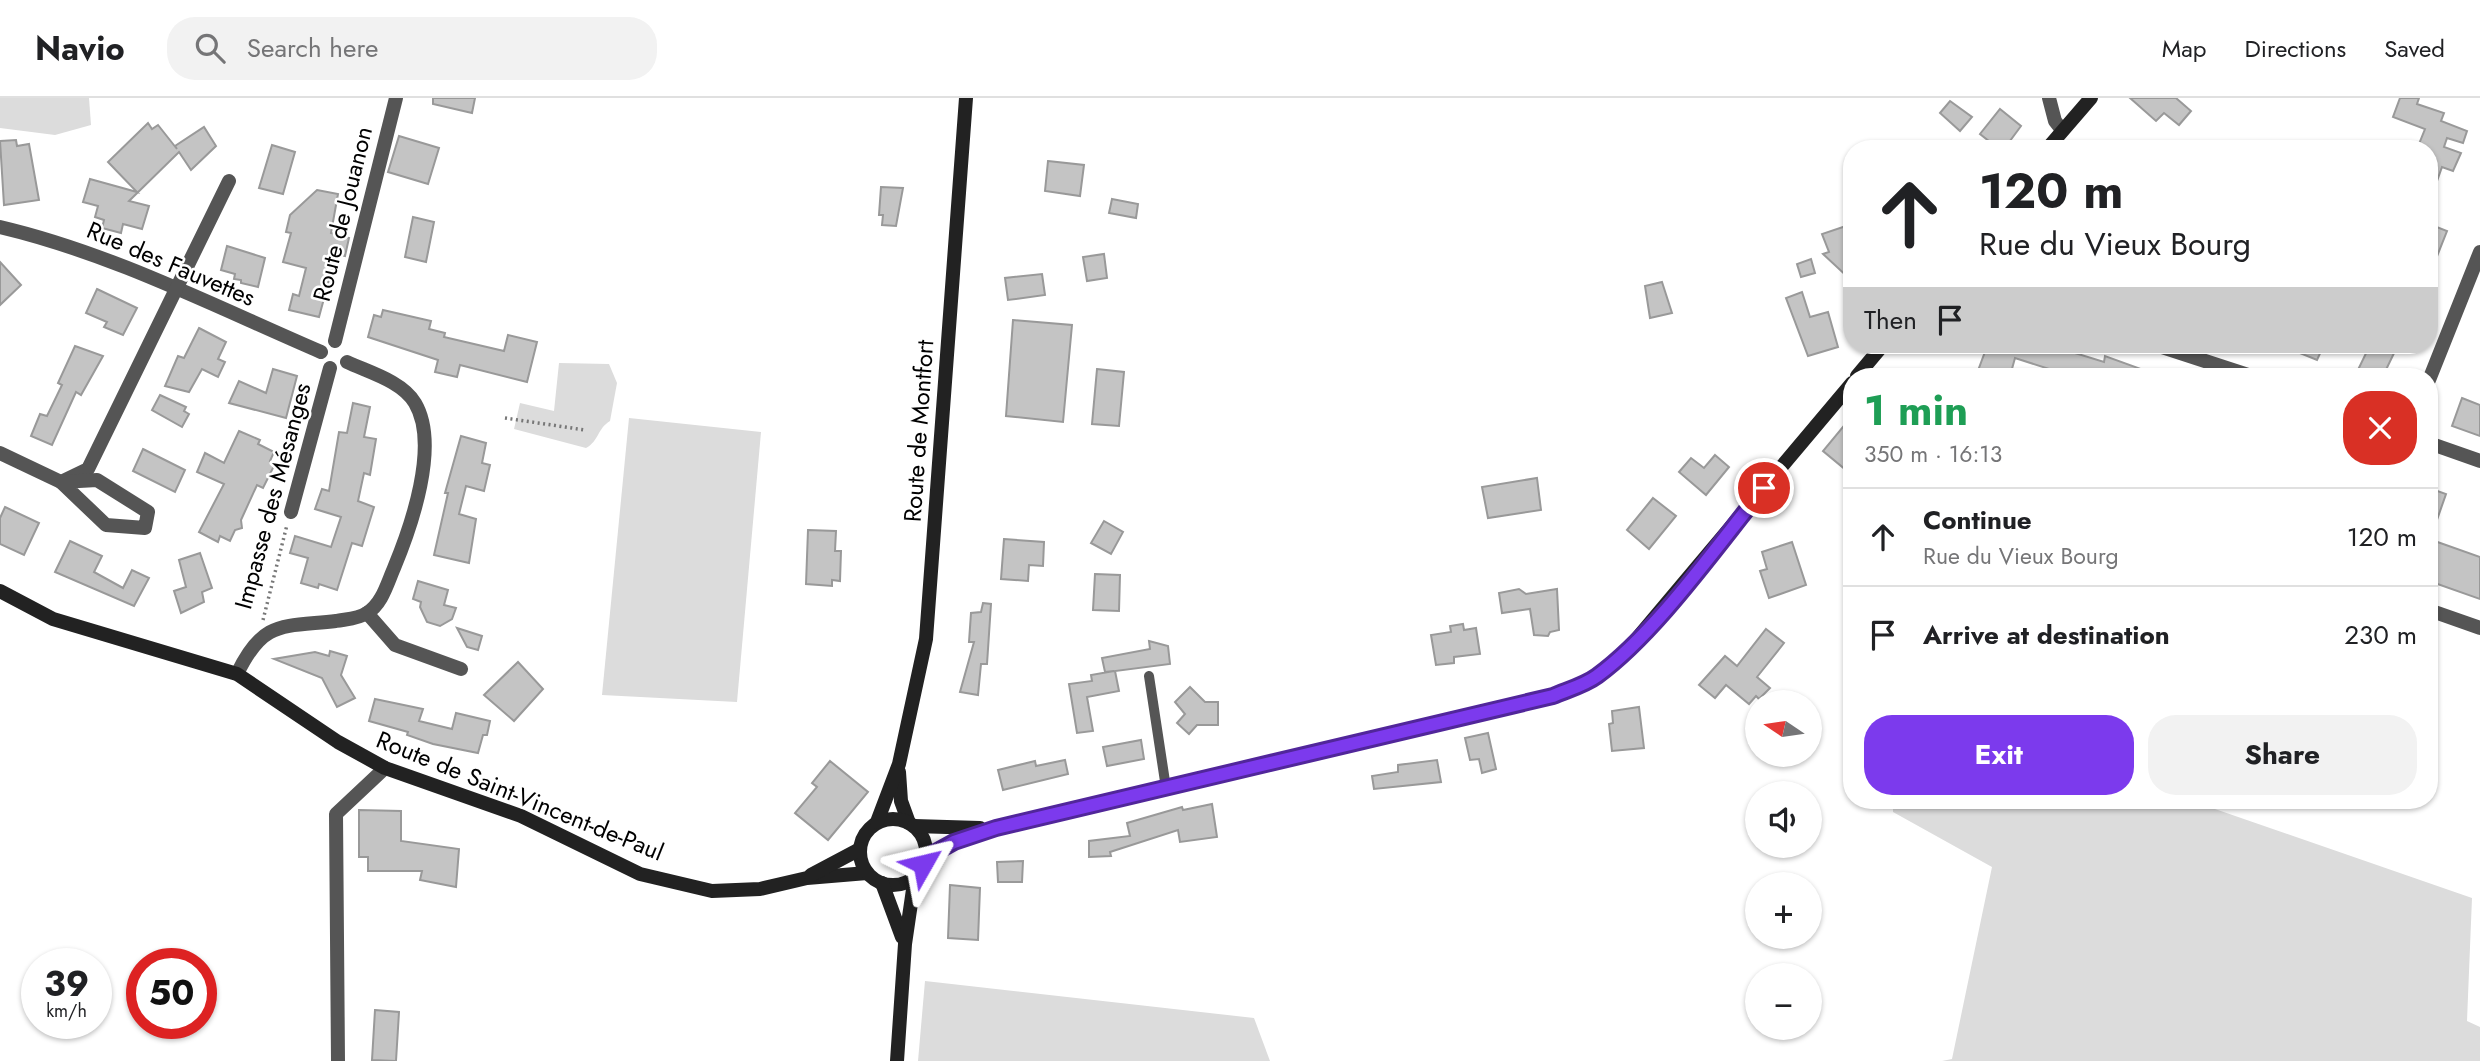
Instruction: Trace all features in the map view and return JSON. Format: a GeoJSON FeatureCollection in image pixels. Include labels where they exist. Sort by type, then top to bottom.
{"type":"FeatureCollection","features":[{"type":"Feature","properties":{"kind":"street","name":"Route de Jouanon"},"geometry":{"type":"LineString","coordinates":[[335,341],[396,98]]}},
{"type":"Feature","properties":{"kind":"street","name":"Route de Montfort"},"geometry":{"type":"LineString","coordinates":[[877,822],[899,764],[926,639],[965,98]]}},
{"type":"Feature","properties":{"kind":"street"},"geometry":{"type":"LineString","coordinates":[[2049,98],[2055,121],[2062,130]]}},
{"type":"Feature","properties":{"kind":"street"},"geometry":{"type":"LineString","coordinates":[[2054,140],[2091,98]]}},
{"type":"Feature","properties":{"kind":"street"},"geometry":{"type":"LineString","coordinates":[[61,482],[88,469],[229,181]]}},
{"type":"Feature","properties":{"kind":"street","name":"Rue des Fauvettes"},"geometry":{"type":"LineString","coordinates":[[0,227],[50,239],[176,289],[321,352]]}},
{"type":"Feature","properties":{"kind":"street"},"geometry":{"type":"LineString","coordinates":[[2434,368],[2480,252]]}},
{"type":"Feature","properties":{"kind":"street"},"geometry":{"type":"LineString","coordinates":[[237,674],[260,635],[282,627],[353,618],[367,613],[380,601],[418,502],[422,433],[414,402],[401,388],[347,362],[342,346],[335,341],[323,345],[321,352],[324,364],[341,370],[347,362]]}},
{"type":"Feature","properties":{"kind":"street"},"geometry":{"type":"LineString","coordinates":[[1864,368],[1875,354]]}},
{"type":"Feature","properties":{"kind":"street"},"geometry":{"type":"LineString","coordinates":[[2184,354],[2226,368]]}},
{"type":"Feature","properties":{"kind":"street","name":"Impasse des Mésanges"},"geometry":{"type":"LineString","coordinates":[[291,512],[330,368]]}},
{"type":"Feature","properties":{"kind":"street"},"geometry":{"type":"LineString","coordinates":[[897,1061],[905,944],[915,876],[925,858],[954,842],[996,828],[1553,696],[1594,678],[1623,655],[1659,615],[1843,394]]}},
{"type":"Feature","properties":{"kind":"street"},"geometry":{"type":"LineString","coordinates":[[2438,446],[2480,461]]}},
{"type":"Feature","properties":{"kind":"street"},"geometry":{"type":"LineString","coordinates":[[0,453],[61,482],[106,526],[145,528],[148,512],[97,480],[61,482]]}},
{"type":"Feature","properties":{"kind":"street","name":"Route de Saint-Vincent-de-Paul"},"geometry":{"type":"LineString","coordinates":[[0,591],[53,619],[237,674],[338,742],[385,768],[521,816],[640,874],[712,891],[760,889],[807,878],[867,873]]}},
{"type":"Feature","properties":{"kind":"street"},"geometry":{"type":"LineString","coordinates":[[367,613],[395,645],[461,668]]}},
{"type":"Feature","properties":{"kind":"street"},"geometry":{"type":"LineString","coordinates":[[2438,613],[2480,628]]}},
{"type":"Feature","properties":{"kind":"street","name":"Route de Montfort"},"geometry":{"type":"LineString","coordinates":[[899,764],[901,801],[911,825]]}},
{"type":"Feature","properties":{"kind":"street"},"geometry":{"type":"LineString","coordinates":[[338,1061],[337,814],[385,768]]}},
{"type":"Feature","properties":{"kind":"street"},"geometry":{"type":"LineString","coordinates":[[915,876],[900,884],[882,883],[867,873],[860,849],[865,833],[877,822],[893,818],[911,825],[944,829],[996,828]]}},
{"type":"Feature","properties":{"kind":"street"},"geometry":{"type":"LineString","coordinates":[[911,825],[923,841],[925,858]]}},
{"type":"Feature","properties":{"kind":"street","name":"Route de Saint-Vincent-de-Paul"},"geometry":{"type":"LineString","coordinates":[[807,878],[860,849]]}},
{"type":"Feature","properties":{"kind":"street"},"geometry":{"type":"LineString","coordinates":[[882,883],[905,944]]}},
{"type":"Feature","properties":{"kind":"lane"},"geometry":{"type":"LineString","coordinates":[[1149,676],[1166,788]]}},
{"type":"Feature","properties":{"kind":"path"},"geometry":{"type":"LineString","coordinates":[[505,418],[584,430]]}},
{"type":"Feature","properties":{"kind":"path","name":"Impasse des Mésanges"},"geometry":{"type":"LineString","coordinates":[[260,635],[267,598],[291,512]]}},
{"type":"Feature","properties":{"kind":"shaded area"},"geometry":{"type":"Polygon","coordinates":[[[0,98],[89,98],[91,125],[55,135],[0,128],[0,98]]]}},
{"type":"Feature","properties":{"kind":"shaded area"},"geometry":{"type":"Polygon","coordinates":[[[559,363],[609,364],[617,383],[610,421],[586,448],[514,429],[520,403],[554,411],[559,363]]]}},
{"type":"Feature","properties":{"kind":"shaded area"},"geometry":{"type":"Polygon","coordinates":[[[629,418],[761,432],[737,702],[602,695],[629,418]]]}},
{"type":"Feature","properties":{"kind":"shaded area"},"geometry":{"type":"Polygon","coordinates":[[[1893,809],[2215,809],[2472,898],[2467,1021],[2480,1027],[2480,1061],[1942,1061],[1952,1059],[1992,867],[1893,812],[1893,809]]]}},
{"type":"Feature","properties":{"kind":"shaded area"},"geometry":{"type":"Polygon","coordinates":[[[925,981],[1254,1018],[1270,1061],[918,1061],[925,981]]]}},
{"type":"Feature","properties":{"kind":"building"},"geometry":{"type":"Polygon","coordinates":[[[433,98],[475,98],[472,113],[433,104],[433,98]]]}},
{"type":"Feature","properties":{"kind":"building"},"geometry":{"type":"Polygon","coordinates":[[[2130,98],[2176,98],[2191,111],[2179,125],[2164,113],[2156,121],[2130,98]]]}},
{"type":"Feature","properties":{"kind":"building"},"geometry":{"type":"Polygon","coordinates":[[[2400,98],[2419,98],[2417,104],[2444,113],[2441,121],[2467,131],[2463,143],[2447,138],[2444,147],[2461,153],[2453,171],[2442,167],[2438,178],[2438,140],[2421,140],[2425,129],[2393,117],[2400,98]]]}},
{"type":"Feature","properties":{"kind":"building"},"geometry":{"type":"Polygon","coordinates":[[[1950,101],[1972,117],[1960,131],[1940,113],[1950,101]]]}},
{"type":"Feature","properties":{"kind":"building"},"geometry":{"type":"Polygon","coordinates":[[[2000,109],[2021,126],[2011,140],[1988,140],[1980,134],[2000,109]]]}},
{"type":"Feature","properties":{"kind":"building"},"geometry":{"type":"Polygon","coordinates":[[[148,123],[152,129],[158,125],[177,149],[175,146],[204,127],[216,146],[191,170],[179,152],[129,201],[149,206],[142,229],[123,224],[121,233],[102,228],[104,220],[95,217],[98,206],[83,202],[90,179],[137,192],[108,162],[148,123]]]}},
{"type":"Feature","properties":{"kind":"building"},"geometry":{"type":"Polygon","coordinates":[[[399,136],[439,148],[428,184],[388,172],[399,136]]]}},
{"type":"Feature","properties":{"kind":"building"},"geometry":{"type":"Polygon","coordinates":[[[16,140],[17,146],[29,144],[39,200],[4,205],[0,141],[16,140]]]}},
{"type":"Feature","properties":{"kind":"building"},"geometry":{"type":"Polygon","coordinates":[[[272,145],[295,152],[283,194],[259,188],[272,145]]]}},
{"type":"Feature","properties":{"kind":"building"},"geometry":{"type":"Polygon","coordinates":[[[1048,161],[1084,165],[1080,196],[1045,191],[1048,161]]]}},
{"type":"Feature","properties":{"kind":"building"},"geometry":{"type":"Polygon","coordinates":[[[881,187],[903,188],[896,226],[882,225],[883,215],[879,215],[881,187]]]}},
{"type":"Feature","properties":{"kind":"building"},"geometry":{"type":"Polygon","coordinates":[[[317,190],[338,194],[331,233],[349,238],[345,256],[336,254],[319,317],[289,310],[293,294],[299,296],[306,268],[283,262],[291,233],[286,232],[290,215],[317,190]]]}},
{"type":"Feature","properties":{"kind":"building"},"geometry":{"type":"Polygon","coordinates":[[[1112,199],[1138,204],[1136,218],[1109,213],[1112,199]]]}},
{"type":"Feature","properties":{"kind":"building"},"geometry":{"type":"Polygon","coordinates":[[[413,217],[434,222],[426,262],[405,257],[413,217]]]}},
{"type":"Feature","properties":{"kind":"building"},"geometry":{"type":"Polygon","coordinates":[[[1843,227],[1843,273],[1823,254],[1829,252],[1822,234],[1843,227]]]}},
{"type":"Feature","properties":{"kind":"building"},"geometry":{"type":"Polygon","coordinates":[[[2438,228],[2447,231],[2438,254],[2438,228]]]}},
{"type":"Feature","properties":{"kind":"building"},"geometry":{"type":"Polygon","coordinates":[[[227,246],[265,258],[258,287],[241,283],[241,280],[234,279],[235,274],[221,270],[227,246]]]}},
{"type":"Feature","properties":{"kind":"building"},"geometry":{"type":"Polygon","coordinates":[[[1104,254],[1107,278],[1087,281],[1083,257],[1104,254]]]}},
{"type":"Feature","properties":{"kind":"building"},"geometry":{"type":"Polygon","coordinates":[[[1811,259],[1815,273],[1801,277],[1797,264],[1811,259]]]}},
{"type":"Feature","properties":{"kind":"building"},"geometry":{"type":"Polygon","coordinates":[[[0,262],[21,285],[0,305],[0,262]]]}},
{"type":"Feature","properties":{"kind":"building"},"geometry":{"type":"Polygon","coordinates":[[[1042,274],[1045,295],[1008,300],[1005,278],[1042,274]]]}},
{"type":"Feature","properties":{"kind":"building"},"geometry":{"type":"Polygon","coordinates":[[[1662,282],[1672,313],[1650,318],[1645,286],[1662,282]]]}},
{"type":"Feature","properties":{"kind":"building"},"geometry":{"type":"Polygon","coordinates":[[[97,289],[137,308],[123,335],[104,327],[107,322],[86,313],[97,289]]]}},
{"type":"Feature","properties":{"kind":"building"},"geometry":{"type":"Polygon","coordinates":[[[1802,292],[1810,317],[1828,312],[1838,347],[1808,356],[1786,298],[1802,292]]]}},
{"type":"Feature","properties":{"kind":"building"},"geometry":{"type":"Polygon","coordinates":[[[383,310],[431,321],[429,329],[445,333],[444,337],[504,351],[508,335],[537,342],[527,382],[460,365],[457,377],[435,372],[438,360],[368,337],[374,315],[381,317],[383,310]]]}},
{"type":"Feature","properties":{"kind":"building"},"geometry":{"type":"Polygon","coordinates":[[[1013,320],[1072,325],[1063,422],[1006,416],[1013,320]]]}},
{"type":"Feature","properties":{"kind":"building"},"geometry":{"type":"Polygon","coordinates":[[[199,328],[226,342],[218,359],[225,362],[218,377],[202,369],[189,392],[165,386],[178,356],[184,358],[199,328]]]}},
{"type":"Feature","properties":{"kind":"building"},"geometry":{"type":"Polygon","coordinates":[[[75,346],[103,356],[81,395],[76,392],[52,445],[31,436],[40,414],[47,416],[62,385],[58,383],[75,346]]]}},
{"type":"Feature","properties":{"kind":"building"},"geometry":{"type":"Polygon","coordinates":[[[1984,354],[2078,354],[2104,362],[2105,356],[2138,368],[2046,368],[2015,358],[2012,368],[1979,368],[1984,354]]]}},
{"type":"Feature","properties":{"kind":"building"},"geometry":{"type":"Polygon","coordinates":[[[2302,354],[2320,354],[2317,360],[2302,354]]]}},
{"type":"Feature","properties":{"kind":"building"},"geometry":{"type":"Polygon","coordinates":[[[2366,354],[2394,354],[2387,368],[2359,368],[2366,354]]]}},
{"type":"Feature","properties":{"kind":"building"},"geometry":{"type":"Polygon","coordinates":[[[273,369],[297,376],[286,418],[229,403],[239,381],[266,393],[273,369]]]}},
{"type":"Feature","properties":{"kind":"building"},"geometry":{"type":"Polygon","coordinates":[[[1097,369],[1124,372],[1119,426],[1092,424],[1097,369]]]}},
{"type":"Feature","properties":{"kind":"building"},"geometry":{"type":"Polygon","coordinates":[[[160,395],[186,407],[184,411],[189,414],[182,427],[152,410],[160,395]]]}},
{"type":"Feature","properties":{"kind":"building"},"geometry":{"type":"Polygon","coordinates":[[[2462,398],[2480,405],[2480,436],[2452,426],[2462,398]]]}},
{"type":"Feature","properties":{"kind":"building"},"geometry":{"type":"Polygon","coordinates":[[[353,403],[370,407],[364,437],[376,439],[370,475],[364,473],[358,501],[374,507],[362,546],[352,543],[337,590],[319,584],[318,588],[301,583],[308,558],[290,553],[295,536],[331,547],[341,517],[315,509],[322,489],[329,491],[339,432],[347,433],[353,403]]]}},
{"type":"Feature","properties":{"kind":"building"},"geometry":{"type":"Polygon","coordinates":[[[1843,427],[1843,468],[1823,451],[1843,427]]]}},
{"type":"Feature","properties":{"kind":"building"},"geometry":{"type":"Polygon","coordinates":[[[239,431],[260,440],[258,444],[274,452],[270,461],[275,464],[263,488],[257,485],[241,520],[242,528],[235,530],[230,541],[220,536],[218,542],[199,532],[224,484],[197,472],[205,453],[224,463],[239,431]]]}},
{"type":"Feature","properties":{"kind":"building"},"geometry":{"type":"Polygon","coordinates":[[[461,436],[486,443],[482,463],[490,465],[484,491],[466,486],[459,514],[476,519],[469,563],[434,555],[448,493],[445,493],[461,436]]]}},
{"type":"Feature","properties":{"kind":"building"},"geometry":{"type":"Polygon","coordinates":[[[143,449],[185,470],[175,492],[133,471],[143,449]]]}},
{"type":"Feature","properties":{"kind":"building"},"geometry":{"type":"Polygon","coordinates":[[[1715,455],[1729,467],[1706,495],[1679,472],[1691,458],[1704,468],[1715,455]]]}},
{"type":"Feature","properties":{"kind":"building"},"geometry":{"type":"Polygon","coordinates":[[[1537,478],[1541,510],[1488,518],[1482,487],[1537,478]]]}},
{"type":"Feature","properties":{"kind":"building"},"geometry":{"type":"Polygon","coordinates":[[[2438,491],[2446,494],[2438,517],[2438,491]]]}},
{"type":"Feature","properties":{"kind":"building"},"geometry":{"type":"Polygon","coordinates":[[[1653,498],[1676,516],[1649,549],[1627,530],[1653,498]]]}},
{"type":"Feature","properties":{"kind":"building"},"geometry":{"type":"Polygon","coordinates":[[[5,507],[39,523],[24,555],[0,544],[0,518],[5,507]]]}},
{"type":"Feature","properties":{"kind":"building"},"geometry":{"type":"Polygon","coordinates":[[[1104,521],[1123,532],[1111,554],[1091,543],[1104,521]]]}},
{"type":"Feature","properties":{"kind":"building"},"geometry":{"type":"Polygon","coordinates":[[[808,530],[836,531],[835,551],[841,551],[840,581],[832,580],[832,586],[806,584],[808,530]]]}},
{"type":"Feature","properties":{"kind":"building"},"geometry":{"type":"Polygon","coordinates":[[[1004,539],[1044,542],[1043,566],[1029,565],[1028,581],[1001,579],[1004,539]]]}},
{"type":"Feature","properties":{"kind":"building"},"geometry":{"type":"Polygon","coordinates":[[[70,541],[102,556],[94,572],[123,588],[132,570],[149,578],[134,606],[55,572],[70,541]]]}},
{"type":"Feature","properties":{"kind":"building"},"geometry":{"type":"Polygon","coordinates":[[[1792,542],[1806,585],[1769,598],[1760,571],[1767,569],[1762,552],[1792,542]]]}},
{"type":"Feature","properties":{"kind":"building"},"geometry":{"type":"Polygon","coordinates":[[[2438,542],[2480,557],[2480,599],[2438,584],[2438,542]]]}},
{"type":"Feature","properties":{"kind":"building"},"geometry":{"type":"Polygon","coordinates":[[[200,553],[212,588],[202,592],[204,602],[181,613],[174,591],[186,587],[179,560],[200,553]]]}},
{"type":"Feature","properties":{"kind":"building"},"geometry":{"type":"Polygon","coordinates":[[[1095,574],[1120,575],[1119,611],[1093,610],[1095,574]]]}},
{"type":"Feature","properties":{"kind":"building"},"geometry":{"type":"Polygon","coordinates":[[[418,581],[448,590],[444,605],[456,608],[452,619],[440,626],[427,622],[420,607],[421,602],[413,599],[418,581]]]}},
{"type":"Feature","properties":{"kind":"building"},"geometry":{"type":"Polygon","coordinates":[[[1519,589],[1526,594],[1557,589],[1559,630],[1550,632],[1548,636],[1534,635],[1530,609],[1502,613],[1499,593],[1519,589]]]}},
{"type":"Feature","properties":{"kind":"building"},"geometry":{"type":"Polygon","coordinates":[[[983,603],[991,604],[987,664],[981,664],[978,695],[960,692],[974,642],[969,642],[971,613],[981,612],[983,603]]]}},
{"type":"Feature","properties":{"kind":"building"},"geometry":{"type":"Polygon","coordinates":[[[1463,624],[1464,630],[1476,628],[1480,654],[1454,657],[1454,663],[1436,665],[1431,635],[1451,632],[1450,626],[1463,624]]]}},
{"type":"Feature","properties":{"kind":"building"},"geometry":{"type":"Polygon","coordinates":[[[457,628],[482,636],[478,650],[467,647],[457,628]]]}},
{"type":"Feature","properties":{"kind":"building"},"geometry":{"type":"Polygon","coordinates":[[[1766,629],[1784,643],[1757,677],[1770,688],[1768,690],[1745,690],[1745,701],[1726,685],[1715,698],[1699,685],[1725,656],[1737,666],[1766,629]]]}},
{"type":"Feature","properties":{"kind":"building"},"geometry":{"type":"Polygon","coordinates":[[[1149,641],[1168,646],[1170,664],[1115,671],[1119,691],[1087,697],[1093,731],[1077,733],[1069,684],[1092,681],[1091,675],[1114,671],[1105,672],[1102,658],[1150,649],[1149,641]]]}},
{"type":"Feature","properties":{"kind":"building"},"geometry":{"type":"Polygon","coordinates":[[[330,651],[347,656],[341,675],[355,698],[337,707],[322,678],[274,659],[315,652],[329,656],[330,651]]]}},
{"type":"Feature","properties":{"kind":"building"},"geometry":{"type":"Polygon","coordinates":[[[518,662],[543,689],[514,721],[484,695],[518,662]]]}},
{"type":"Feature","properties":{"kind":"building"},"geometry":{"type":"Polygon","coordinates":[[[1190,687],[1205,702],[1218,702],[1218,725],[1197,725],[1189,734],[1177,723],[1185,714],[1175,702],[1190,687]]]}},
{"type":"Feature","properties":{"kind":"building"},"geometry":{"type":"Polygon","coordinates":[[[375,699],[423,709],[419,721],[452,729],[456,713],[490,721],[487,735],[483,735],[478,753],[433,744],[407,735],[408,732],[369,721],[375,699]]]}},
{"type":"Feature","properties":{"kind":"building"},"geometry":{"type":"Polygon","coordinates":[[[1639,707],[1644,748],[1612,751],[1609,724],[1613,723],[1612,711],[1639,707]]]}},
{"type":"Feature","properties":{"kind":"building"},"geometry":{"type":"Polygon","coordinates":[[[1488,733],[1496,769],[1482,773],[1479,759],[1470,760],[1465,738],[1488,733]]]}},
{"type":"Feature","properties":{"kind":"building"},"geometry":{"type":"Polygon","coordinates":[[[1141,740],[1144,759],[1107,766],[1103,747],[1141,740]]]}},
{"type":"Feature","properties":{"kind":"building"},"geometry":{"type":"Polygon","coordinates":[[[1065,760],[1068,774],[1003,790],[998,770],[1035,761],[1036,766],[1065,760]]]}},
{"type":"Feature","properties":{"kind":"building"},"geometry":{"type":"Polygon","coordinates":[[[1437,760],[1441,782],[1374,789],[1372,776],[1398,772],[1398,765],[1437,760]]]}},
{"type":"Feature","properties":{"kind":"building"},"geometry":{"type":"Polygon","coordinates":[[[830,761],[868,792],[828,840],[795,813],[817,787],[812,783],[830,761]]]}},
{"type":"Feature","properties":{"kind":"building"},"geometry":{"type":"Polygon","coordinates":[[[1212,804],[1217,837],[1180,842],[1178,830],[1110,852],[1111,856],[1089,857],[1089,841],[1130,836],[1127,823],[1182,807],[1183,810],[1212,804]]]}},
{"type":"Feature","properties":{"kind":"building"},"geometry":{"type":"Polygon","coordinates":[[[359,810],[401,811],[401,841],[459,849],[456,887],[420,880],[422,871],[368,871],[368,857],[359,857],[359,810]]]}},
{"type":"Feature","properties":{"kind":"building"},"geometry":{"type":"Polygon","coordinates":[[[1023,861],[1022,882],[998,882],[997,862],[1023,861]]]}},
{"type":"Feature","properties":{"kind":"building"},"geometry":{"type":"Polygon","coordinates":[[[950,885],[980,888],[978,940],[948,938],[950,885]]]}},
{"type":"Feature","properties":{"kind":"building"},"geometry":{"type":"Polygon","coordinates":[[[375,1010],[399,1012],[396,1061],[372,1060],[375,1010]]]}},
{"type":"Feature","properties":{"kind":"route"},"geometry":{"type":"LineString","coordinates":[[923,864],[925,858],[939,849],[996,828],[1553,696],[1594,678],[1623,655],[1659,615],[1764,488]]}}]}
